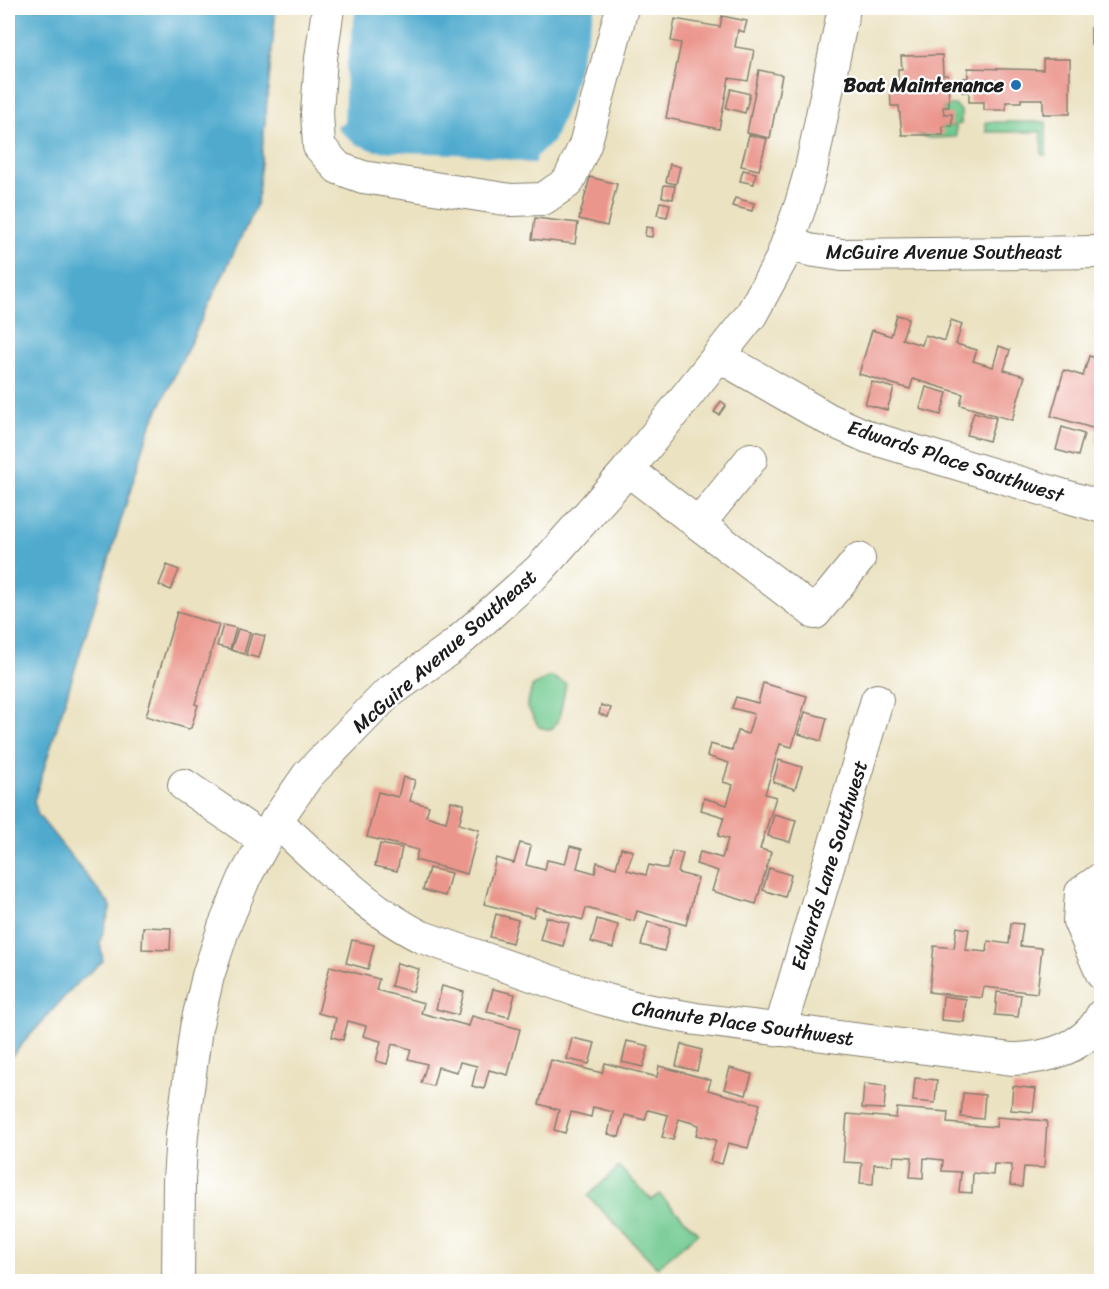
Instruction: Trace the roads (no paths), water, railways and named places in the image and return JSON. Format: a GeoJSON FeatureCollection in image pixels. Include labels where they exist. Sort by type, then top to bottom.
{"type":"FeatureCollection","features":[{"type":"Feature","properties":{"kind":"street"},"geometry":{"type":"LineString","coordinates":[[328,8],[316,112],[319,146],[338,168],[363,177],[511,200],[543,199],[568,182],[585,145],[622,8]]}},
{"type":"Feature","properties":{"kind":"street","name":"McGuire Avenue Southeast"},"geometry":{"type":"LineString","coordinates":[[178,1281],[182,1134],[196,1028],[208,976],[224,927],[244,879],[270,831],[308,775],[387,694],[455,645],[514,593],[566,541],[628,470],[751,315],[776,271],[788,243],[810,169],[844,8]]}},
{"type":"Feature","properties":{"kind":"street","name":"McGuire Avenue Southeast"},"geometry":{"type":"LineString","coordinates":[[788,243],[809,250],[842,255],[1101,252]]}},
{"type":"Feature","properties":{"kind":"street","name":"Edwards Place Southwest"},"geometry":{"type":"LineString","coordinates":[[719,356],[828,419],[868,437],[1101,507]]}},
{"type":"Feature","properties":{"kind":"street"},"geometry":{"type":"LineString","coordinates":[[699,524],[752,459]]}},
{"type":"Feature","properties":{"kind":"street"},"geometry":{"type":"LineString","coordinates":[[628,470],[815,613],[859,559]]}},
{"type":"Feature","properties":{"kind":"street","name":"Edwards Lane Southwest"},"geometry":{"type":"LineString","coordinates":[[780,1030],[877,700]]}},
{"type":"Feature","properties":{"kind":"street","name":"Chanute Place Southwest"},"geometry":{"type":"LineString","coordinates":[[184,785],[270,831],[399,926],[422,938],[625,1005],[696,1019],[1021,1059],[1049,1055],[1067,1048],[1084,1037],[1101,1015]]}},
{"type":"Feature","properties":{"kind":"street"},"geometry":{"type":"LineString","coordinates":[[1101,878],[1081,893],[1079,921],[1101,974]]}},
{"type":"Feature","properties":{"kind":"water"},"geometry":{"type":"Polygon","coordinates":[[[8,8],[276,8],[257,204],[150,427],[34,801],[38,815],[111,906],[100,942],[103,961],[75,985],[8,1060],[8,8]]]}},
{"type":"Feature","properties":{"kind":"water"},"geometry":{"type":"Polygon","coordinates":[[[351,8],[605,8],[544,178],[498,169],[356,152],[337,127],[351,8]]]}},
{"type":"Feature","properties":{"kind":"place","name":"Boat Maintenance"},"geometry":{"type":"Point","coordinates":[1016,85]}}]}
